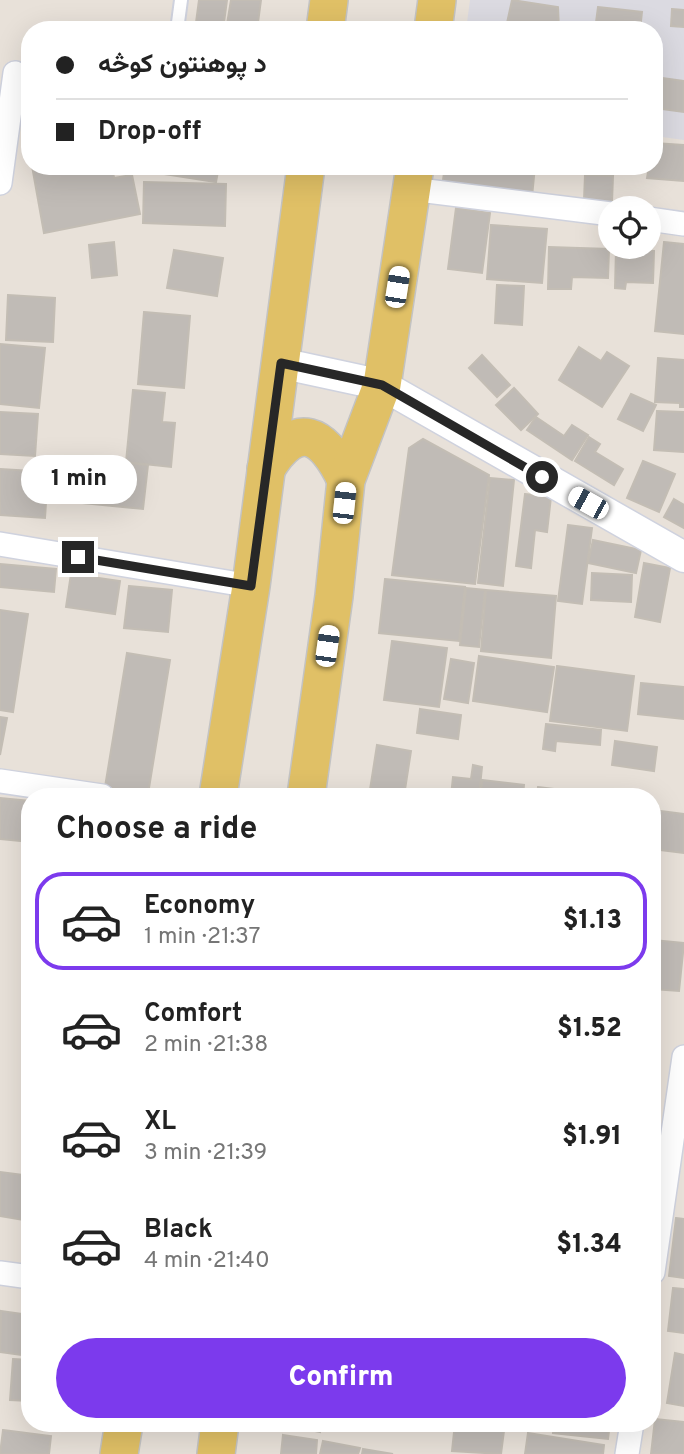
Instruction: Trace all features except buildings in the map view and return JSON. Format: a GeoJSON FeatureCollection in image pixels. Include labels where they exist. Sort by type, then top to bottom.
{"type":"FeatureCollection","features":[{"type":"Feature","properties":{"kind":"main road"},"geometry":{"type":"LineString","coordinates":[[326,21],[329,0]]}},
{"type":"Feature","properties":{"kind":"main road"},"geometry":{"type":"LineString","coordinates":[[434,21],[437,0]]}},
{"type":"Feature","properties":{"kind":"main road"},"geometry":{"type":"LineString","coordinates":[[219,788],[251,586],[305,175]]}},
{"type":"Feature","properties":{"kind":"main road"},"geometry":{"type":"LineString","coordinates":[[307,788],[334,596],[346,480],[382,385],[413,178]]}},
{"type":"Feature","properties":{"kind":"main road"},"geometry":{"type":"LineString","coordinates":[[266,469],[279,447],[292,440],[309,437],[325,445],[346,480]]}},
{"type":"Feature","properties":{"kind":"main road"},"geometry":{"type":"LineString","coordinates":[[119,1454],[123,1432]]}},
{"type":"Feature","properties":{"kind":"main road"},"geometry":{"type":"LineString","coordinates":[[216,1454],[219,1432]]}},
{"type":"Feature","properties":{"kind":"street"},"geometry":{"type":"LineString","coordinates":[[0,183],[15,73]]}},
{"type":"Feature","properties":{"kind":"street"},"geometry":{"type":"LineString","coordinates":[[413,178],[598,212]]}},
{"type":"Feature","properties":{"kind":"street"},"geometry":{"type":"LineString","coordinates":[[661,221],[684,224]]}},
{"type":"Feature","properties":{"kind":"street"},"geometry":{"type":"LineString","coordinates":[[281,363],[382,385],[684,557]]}},
{"type":"Feature","properties":{"kind":"street"},"geometry":{"type":"LineString","coordinates":[[0,544],[251,586]]}},
{"type":"Feature","properties":{"kind":"street"},"geometry":{"type":"LineString","coordinates":[[0,781],[48,788]]}},
{"type":"Feature","properties":{"kind":"street"},"geometry":{"type":"LineString","coordinates":[[661,1235],[678,1137],[684,1057]]}},
{"type":"Feature","properties":{"kind":"street"},"geometry":{"type":"LineString","coordinates":[[0,1273],[21,1276]]}},
{"type":"Feature","properties":{"kind":"street"},"geometry":{"type":"LineString","coordinates":[[627,1454],[631,1432]]}},
{"type":"Feature","properties":{"kind":"lane"},"geometry":{"type":"LineString","coordinates":[[178,21],[181,0]]}},
{"type":"Feature","properties":{"kind":"shaded area"},"geometry":{"type":"Polygon","coordinates":[[[470,0],[684,0],[684,140],[663,137],[663,21],[467,21],[470,0]]]}},
{"type":"Feature","properties":{"kind":"route"},"geometry":{"type":"LineString","coordinates":[[78,557],[251,586],[281,363],[382,385],[542,477]]}}]}
